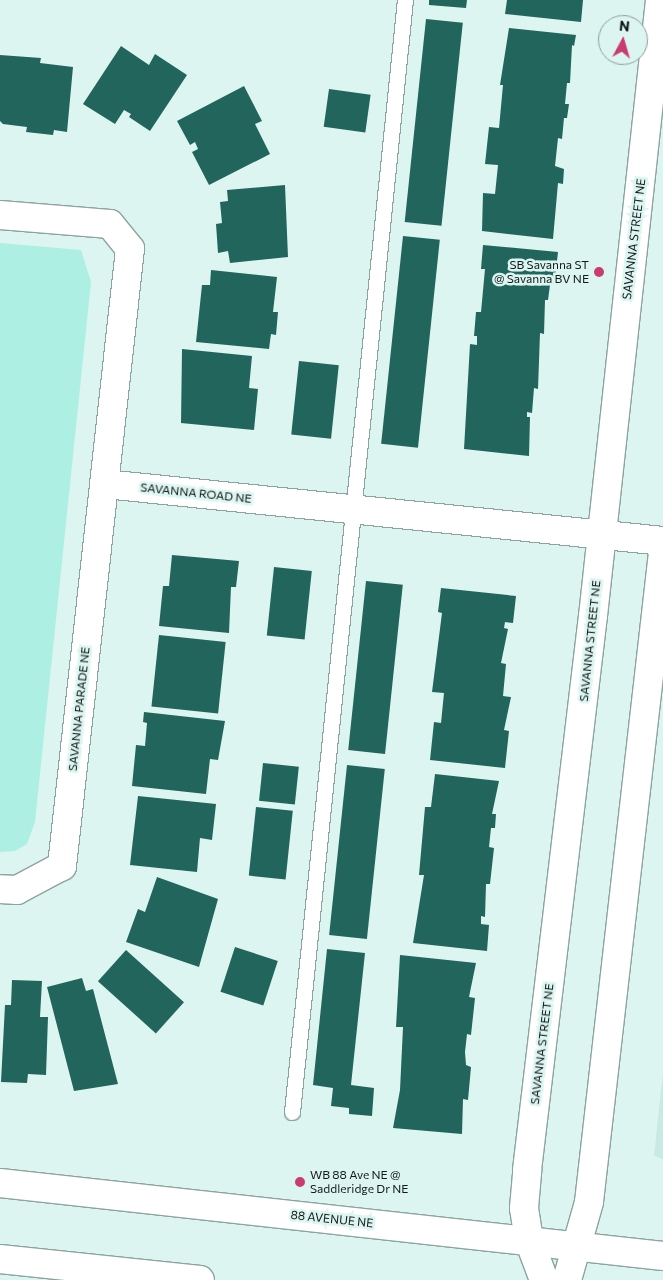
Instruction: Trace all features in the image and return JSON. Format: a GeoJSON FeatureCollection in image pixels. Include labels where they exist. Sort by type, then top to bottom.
{"type":"FeatureCollection","features":[{"type":"Feature","properties":{"kind":"street","name":"SAVANNA STREET NE"},"geometry":{"type":"LineString","coordinates":[[544,1280],[529,1240],[524,1208],[527,1170],[591,636],[600,535],[660,0]]}},
{"type":"Feature","properties":{"kind":"street"},"geometry":{"type":"LineString","coordinates":[[0,215],[110,224],[130,249],[105,484]]}},
{"type":"Feature","properties":{"kind":"street","name":"SAVANNA ROAD NE"},"geometry":{"type":"LineString","coordinates":[[105,484],[663,541]]}},
{"type":"Feature","properties":{"kind":"street","name":"SAVANNA PARADE NE"},"geometry":{"type":"LineString","coordinates":[[0,889],[17,890],[62,866],[105,484]]}},
{"type":"Feature","properties":{"kind":"street"},"geometry":{"type":"LineString","coordinates":[[567,1280],[589,1202],[663,554]]}},
{"type":"Feature","properties":{"kind":"street","name":"88 AVENUE NE"},"geometry":{"type":"LineString","coordinates":[[0,1183],[663,1256]]}},
{"type":"Feature","properties":{"kind":"street"},"geometry":{"type":"LineString","coordinates":[[0,1259],[200,1280]]}},
{"type":"Feature","properties":{"kind":"lane"},"geometry":{"type":"LineString","coordinates":[[292,1112],[403,0]]}},
{"type":"Feature","properties":{"kind":"shaded area"},"geometry":{"type":"Polygon","coordinates":[[[663,1072],[663,1159],[654,1156],[663,1072]]]}},
{"type":"Feature","properties":{"kind":"green space"},"geometry":{"type":"Polygon","coordinates":[[[0,243],[81,250],[91,282],[35,822],[27,844],[15,851],[0,852],[0,243]]]}},
{"type":"Feature","properties":{"kind":"building"},"geometry":{"type":"Polygon","coordinates":[[[429,0],[467,0],[466,8],[429,5],[429,0]]]}},
{"type":"Feature","properties":{"kind":"building"},"geometry":{"type":"Polygon","coordinates":[[[507,0],[583,0],[581,22],[505,14],[507,0]]]}},
{"type":"Feature","properties":{"kind":"building"},"geometry":{"type":"Polygon","coordinates":[[[426,19],[463,23],[441,226],[405,222],[426,19]]]}},
{"type":"Feature","properties":{"kind":"building"},"geometry":{"type":"Polygon","coordinates":[[[509,28],[576,35],[574,46],[572,45],[570,83],[567,83],[565,104],[569,104],[567,118],[564,118],[562,139],[558,138],[555,166],[564,169],[563,184],[558,183],[553,239],[482,231],[483,193],[495,194],[498,165],[485,164],[489,127],[499,128],[503,85],[500,85],[509,28]]]}},
{"type":"Feature","properties":{"kind":"building"},"geometry":{"type":"Polygon","coordinates":[[[121,46],[149,65],[155,54],[187,75],[150,131],[129,117],[131,114],[124,110],[115,124],[83,104],[121,46]]]}},
{"type":"Feature","properties":{"kind":"building"},"geometry":{"type":"Polygon","coordinates":[[[0,55],[41,58],[40,63],[73,67],[67,132],[54,130],[53,135],[26,132],[27,127],[3,124],[0,121],[0,55]]]}},
{"type":"Feature","properties":{"kind":"building"},"geometry":{"type":"Polygon","coordinates":[[[244,86],[262,121],[255,124],[270,154],[209,185],[192,152],[198,149],[195,142],[190,145],[177,121],[244,86]]]}},
{"type":"Feature","properties":{"kind":"building"},"geometry":{"type":"Polygon","coordinates":[[[329,89],[371,95],[365,132],[324,127],[329,89]]]}},
{"type":"Feature","properties":{"kind":"building"},"geometry":{"type":"Polygon","coordinates":[[[285,185],[288,257],[230,263],[228,251],[218,253],[216,224],[222,223],[220,202],[228,201],[227,190],[285,185]]]}},
{"type":"Feature","properties":{"kind":"building"},"geometry":{"type":"Polygon","coordinates":[[[403,236],[440,240],[418,448],[381,444],[403,236]]]}},
{"type":"Feature","properties":{"kind":"building"},"geometry":{"type":"Polygon","coordinates":[[[483,245],[558,252],[555,279],[545,278],[545,284],[550,285],[548,300],[545,300],[544,334],[540,333],[538,389],[534,388],[532,413],[527,412],[527,417],[530,417],[529,456],[464,449],[470,344],[477,345],[477,336],[474,336],[476,312],[481,312],[485,269],[481,269],[483,245]]]}},
{"type":"Feature","properties":{"kind":"building"},"geometry":{"type":"Polygon","coordinates":[[[211,270],[277,277],[273,312],[278,312],[276,335],[271,334],[269,349],[196,342],[202,285],[210,285],[211,270]]]}},
{"type":"Feature","properties":{"kind":"building"},"geometry":{"type":"Polygon","coordinates":[[[182,349],[252,356],[249,388],[258,389],[254,430],[181,423],[182,349]]]}},
{"type":"Feature","properties":{"kind":"building"},"geometry":{"type":"Polygon","coordinates":[[[299,361],[339,365],[331,439],[291,435],[299,361]]]}},
{"type":"Feature","properties":{"kind":"building"},"geometry":{"type":"Polygon","coordinates":[[[172,555],[239,561],[236,587],[231,587],[229,633],[159,626],[163,586],[169,586],[172,555]]]}},
{"type":"Feature","properties":{"kind":"building"},"geometry":{"type":"Polygon","coordinates":[[[274,567],[312,571],[305,640],[267,636],[274,567]]]}},
{"type":"Feature","properties":{"kind":"building"},"geometry":{"type":"Polygon","coordinates":[[[366,581],[403,585],[385,754],[348,750],[366,581]]]}},
{"type":"Feature","properties":{"kind":"building"},"geometry":{"type":"Polygon","coordinates":[[[441,588],[516,596],[513,623],[505,622],[504,628],[508,629],[501,663],[506,664],[503,696],[511,697],[504,730],[509,731],[505,768],[430,760],[434,722],[441,723],[444,693],[432,692],[442,613],[438,612],[441,588]]]}},
{"type":"Feature","properties":{"kind":"building"},"geometry":{"type":"Polygon","coordinates":[[[159,635],[226,642],[218,714],[151,707],[159,635]]]}},
{"type":"Feature","properties":{"kind":"building"},"geometry":{"type":"Polygon","coordinates":[[[144,712],[225,721],[218,760],[210,759],[206,794],[132,786],[136,745],[145,746],[147,723],[143,722],[144,712]]]}},
{"type":"Feature","properties":{"kind":"building"},"geometry":{"type":"Polygon","coordinates":[[[263,763],[299,767],[295,805],[259,801],[263,763]]]}},
{"type":"Feature","properties":{"kind":"building"},"geometry":{"type":"Polygon","coordinates":[[[347,765],[385,769],[367,939],[329,935],[347,765]]]}},
{"type":"Feature","properties":{"kind":"building"},"geometry":{"type":"Polygon","coordinates":[[[435,774],[499,781],[492,814],[496,814],[495,828],[491,828],[489,847],[494,848],[490,884],[486,884],[485,917],[481,916],[481,924],[489,925],[487,951],[413,943],[424,875],[419,875],[425,807],[431,807],[435,774]]]}},
{"type":"Feature","properties":{"kind":"building"},"geometry":{"type":"Polygon","coordinates":[[[138,796],[216,804],[212,840],[200,838],[197,872],[130,865],[138,796]]]}},
{"type":"Feature","properties":{"kind":"building"},"geometry":{"type":"Polygon","coordinates":[[[256,807],[293,811],[286,879],[249,876],[256,807]]]}},
{"type":"Feature","properties":{"kind":"building"},"geometry":{"type":"Polygon","coordinates":[[[157,877],[218,899],[199,967],[126,942],[138,909],[145,912],[157,877]]]}},
{"type":"Feature","properties":{"kind":"building"},"geometry":{"type":"Polygon","coordinates":[[[235,947],[278,961],[263,1006],[220,992],[235,947]]]}},
{"type":"Feature","properties":{"kind":"building"},"geometry":{"type":"Polygon","coordinates":[[[327,949],[365,953],[351,1085],[374,1088],[372,1116],[349,1114],[349,1108],[331,1106],[333,1088],[313,1085],[327,949]]]}},
{"type":"Feature","properties":{"kind":"building"},"geometry":{"type":"Polygon","coordinates":[[[126,950],[184,1002],[156,1033],[98,981],[126,950]]]}},
{"type":"Feature","properties":{"kind":"building"},"geometry":{"type":"Polygon","coordinates":[[[400,955],[476,963],[469,997],[475,998],[471,1035],[467,1034],[465,1052],[466,1065],[471,1067],[468,1100],[463,1099],[462,1134],[393,1128],[400,1090],[403,1027],[396,1027],[400,955]]]}},
{"type":"Feature","properties":{"kind":"building"},"geometry":{"type":"Polygon","coordinates":[[[82,978],[86,991],[93,989],[118,1084],[74,1091],[47,987],[82,978]]]}},
{"type":"Feature","properties":{"kind":"building"},"geometry":{"type":"Polygon","coordinates":[[[12,980],[42,981],[40,1017],[48,1017],[46,1075],[28,1074],[27,1083],[1,1082],[5,1005],[11,1005],[12,980]]]}},
{"type":"Feature","properties":{"kind":"place","name":"SB Savanna ST @ Savanna BV NE"},"geometry":{"type":"Point","coordinates":[599,272]}},
{"type":"Feature","properties":{"kind":"place","name":"WB 88 Ave NE @ Saddleridge Dr NE"},"geometry":{"type":"Point","coordinates":[300,1182]}}]}
